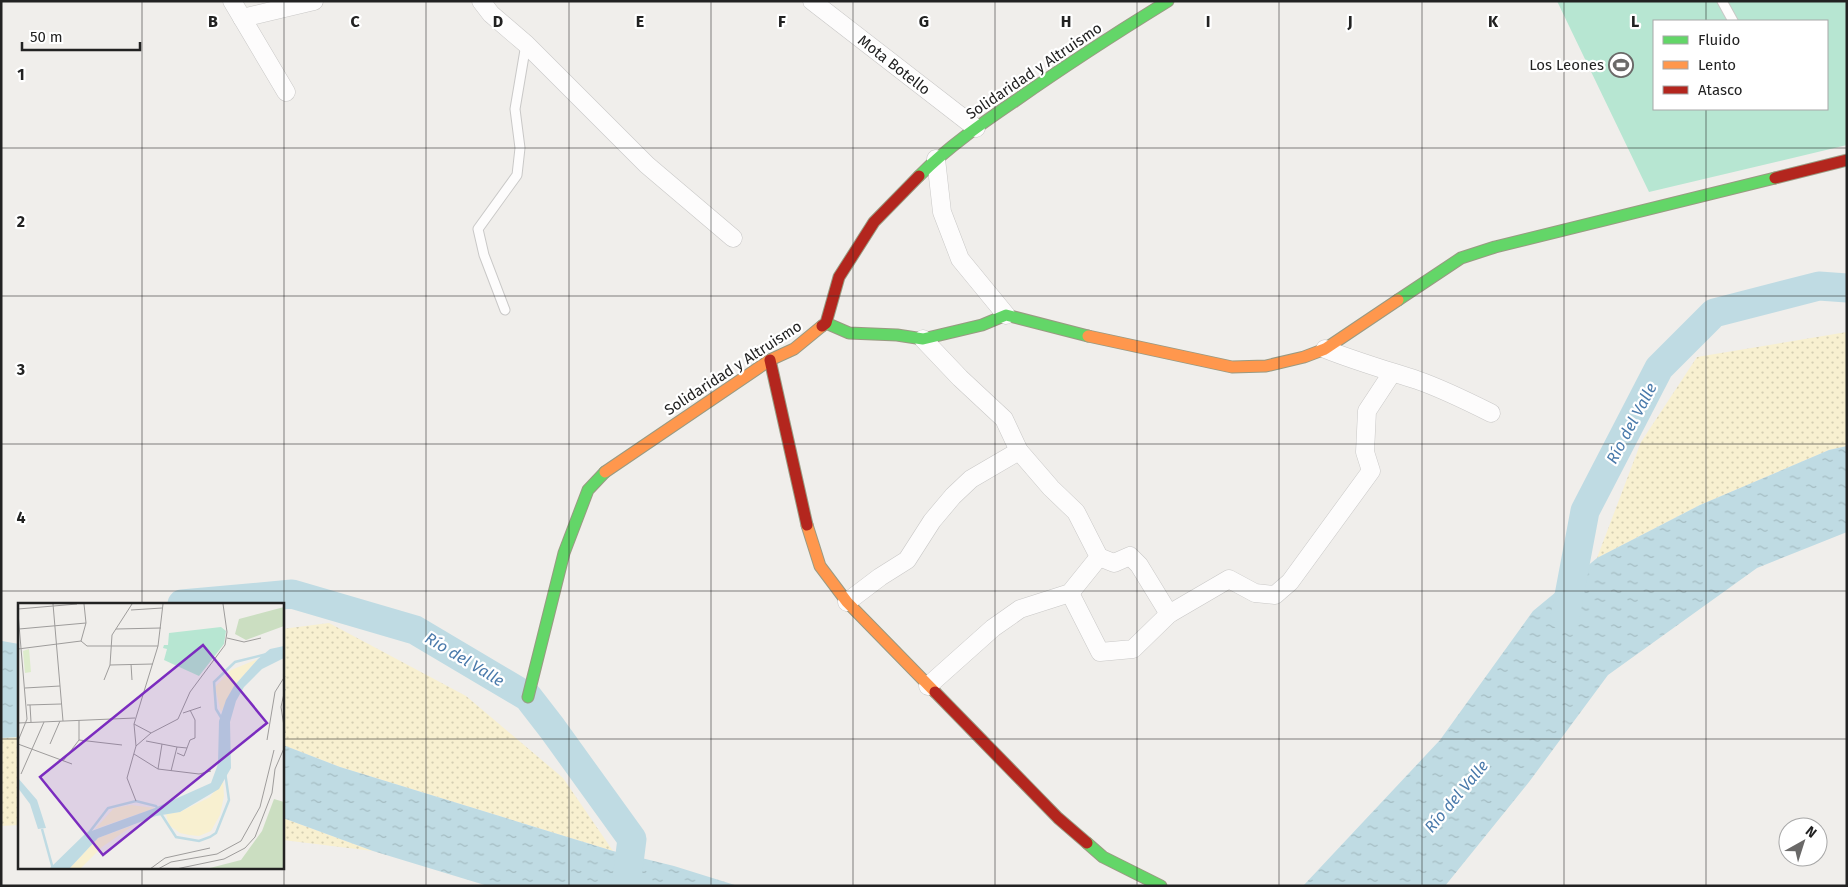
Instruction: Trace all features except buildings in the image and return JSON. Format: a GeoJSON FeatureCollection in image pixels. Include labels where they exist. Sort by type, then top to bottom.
{"type":"FeatureCollection","features":[{"type":"Feature","properties":{"kind":"street"},"geometry":{"type":"LineString","coordinates":[[232,1],[286,92]]}},
{"type":"Feature","properties":{"kind":"street"},"geometry":{"type":"LineString","coordinates":[[242,18],[314,1]]}},
{"type":"Feature","properties":{"kind":"street"},"geometry":{"type":"LineString","coordinates":[[481,1],[491,14],[526,44],[647,165],[733,238]]}},
{"type":"Feature","properties":{"kind":"street","name":"Mota Botello"},"geometry":{"type":"LineString","coordinates":[[812,1],[976,128]]}},
{"type":"Feature","properties":{"kind":"street","name":"Solidaridad y Altruismo"},"geometry":{"type":"LineString","coordinates":[[528,697],[564,553],[588,490],[606,472],[770,360],[794,349],[826,323],[839,277],[874,222],[936,159],[976,128],[1080,56],[1168,1]]}},
{"type":"Feature","properties":{"kind":"street"},"geometry":{"type":"LineString","coordinates":[[936,159],[942,212],[960,259],[1006,315],[1121,344],[1232,366],[1266,366],[1304,357],[1325,349],[1461,258],[1495,247],[1847,160]]}},
{"type":"Feature","properties":{"kind":"street"},"geometry":{"type":"LineString","coordinates":[[826,323],[849,333],[896,335],[923,339],[982,325],[1006,315]]}},
{"type":"Feature","properties":{"kind":"street"},"geometry":{"type":"LineString","coordinates":[[923,339],[960,378],[1004,419],[1019,451],[1051,488],[1076,512],[1099,557],[1114,563],[1130,556],[1139,565],[1169,614]]}},
{"type":"Feature","properties":{"kind":"street"},"geometry":{"type":"LineString","coordinates":[[1325,349],[1352,360],[1418,380],[1491,413]]}},
{"type":"Feature","properties":{"kind":"street"},"geometry":{"type":"LineString","coordinates":[[770,360],[803,512],[820,566],[847,602],[1058,818],[1103,857],[1161,886]]}},
{"type":"Feature","properties":{"kind":"street"},"geometry":{"type":"LineString","coordinates":[[1070,592],[1100,652],[1133,649],[1169,614],[1229,579],[1255,593],[1275,594],[1290,582],[1371,471],[1365,452],[1367,411],[1392,373]]}},
{"type":"Feature","properties":{"kind":"street"},"geometry":{"type":"LineString","coordinates":[[847,602],[880,577],[907,560],[932,521],[953,496],[971,479],[1019,451]]}},
{"type":"Feature","properties":{"kind":"street"},"geometry":{"type":"LineString","coordinates":[[928,686],[993,628],[1020,609],[1070,592],[1099,557]]}},
{"type":"Feature","properties":{"kind":"lane"},"geometry":{"type":"LineString","coordinates":[[1722,1],[1732,20]]}},
{"type":"Feature","properties":{"kind":"lane"},"geometry":{"type":"LineString","coordinates":[[505,310],[484,255],[478,228],[517,175],[520,148],[515,109],[526,44]]}},
{"type":"Feature","properties":{"kind":"sand"},"geometry":{"type":"Polygon","coordinates":[[[1847,332],[1847,446],[1829,450],[1700,505],[1597,558],[1641,442],[1697,357],[1847,332]]]}},
{"type":"Feature","properties":{"kind":"sand"},"geometry":{"type":"Polygon","coordinates":[[[329,623],[466,696],[563,778],[613,851],[340,767],[284,745],[284,629],[329,623]]]}},
{"type":"Feature","properties":{"kind":"sand"},"geometry":{"type":"Polygon","coordinates":[[[18,737],[18,825],[1,826],[1,738],[18,737]]]}},
{"type":"Feature","properties":{"kind":"sand"},"geometry":{"type":"Polygon","coordinates":[[[284,818],[373,851],[284,840],[284,818]]]}},
{"type":"Feature","properties":{"kind":"green space","name":"Los Leones"},"geometry":{"type":"Polygon","coordinates":[[[1557,1],[1847,1],[1847,145],[1649,192],[1557,1]]]}},
{"type":"Feature","properties":{"kind":"water"},"geometry":{"type":"Polygon","coordinates":[[[1847,446],[1847,532],[1757,568],[1608,675],[1529,782],[1445,886],[1303,886],[1440,740],[1533,611],[1597,558],[1700,505],[1829,450],[1847,446]]]}},
{"type":"Feature","properties":{"kind":"water"},"geometry":{"type":"Polygon","coordinates":[[[2,641],[18,644],[18,737],[1,738],[2,641]]]}},
{"type":"Feature","properties":{"kind":"water"},"geometry":{"type":"Polygon","coordinates":[[[284,745],[340,767],[613,851],[674,866],[738,886],[488,886],[373,851],[284,818],[284,745]]]}},
{"type":"Feature","properties":{"kind":"waterway","name":"Río del Valle"},"geometry":{"type":"LineString","coordinates":[[1565,617],[1585,511],[1659,368],[1714,313],[1819,286],[1847,288]]}},
{"type":"Feature","properties":{"kind":"waterway","name":"Río del Valle"},"geometry":{"type":"LineString","coordinates":[[193,603],[292,594],[415,630],[528,697],[632,839],[626,886]]}},
{"type":"Feature","properties":{"kind":"traffic: fast"},"geometry":{"type":"LineString","coordinates":[[919,176],[953,146],[990,118],[1110,37],[1168,1]]}},
{"type":"Feature","properties":{"kind":"traffic: fast"},"geometry":{"type":"LineString","coordinates":[[1398,300],[1461,258],[1495,247],[1775,178]]}},
{"type":"Feature","properties":{"kind":"traffic: fast"},"geometry":{"type":"LineString","coordinates":[[826,323],[849,333],[897,335],[923,339],[982,325],[1006,315],[1088,336]]}},
{"type":"Feature","properties":{"kind":"traffic: fast"},"geometry":{"type":"LineString","coordinates":[[528,697],[564,553],[588,490],[605,472]]}},
{"type":"Feature","properties":{"kind":"traffic: fast"},"geometry":{"type":"LineString","coordinates":[[1087,843],[1103,857],[1161,886]]}},
{"type":"Feature","properties":{"kind":"traffic: slow"},"geometry":{"type":"LineString","coordinates":[[1088,336],[1232,367],[1266,366],[1304,357],[1325,349],[1398,300]]}},
{"type":"Feature","properties":{"kind":"traffic: slow"},"geometry":{"type":"LineString","coordinates":[[605,472],[770,360],[794,349],[822,326]]}},
{"type":"Feature","properties":{"kind":"traffic: slow"},"geometry":{"type":"LineString","coordinates":[[807,525],[820,566],[847,602],[935,692]]}},
{"type":"Feature","properties":{"kind":"traffic: jam"},"geometry":{"type":"LineString","coordinates":[[1775,178],[1847,160]]}},
{"type":"Feature","properties":{"kind":"traffic: jam"},"geometry":{"type":"LineString","coordinates":[[822,326],[826,323],[839,277],[874,222],[919,176]]}},
{"type":"Feature","properties":{"kind":"traffic: jam"},"geometry":{"type":"LineString","coordinates":[[770,360],[807,525]]}},
{"type":"Feature","properties":{"kind":"traffic: jam"},"geometry":{"type":"LineString","coordinates":[[935,692],[1058,818],[1087,843]]}},
{"type":"Feature","properties":{"kind":"place","name":"Los Leones"},"geometry":{"type":"Point","coordinates":[1621,65]}}]}
